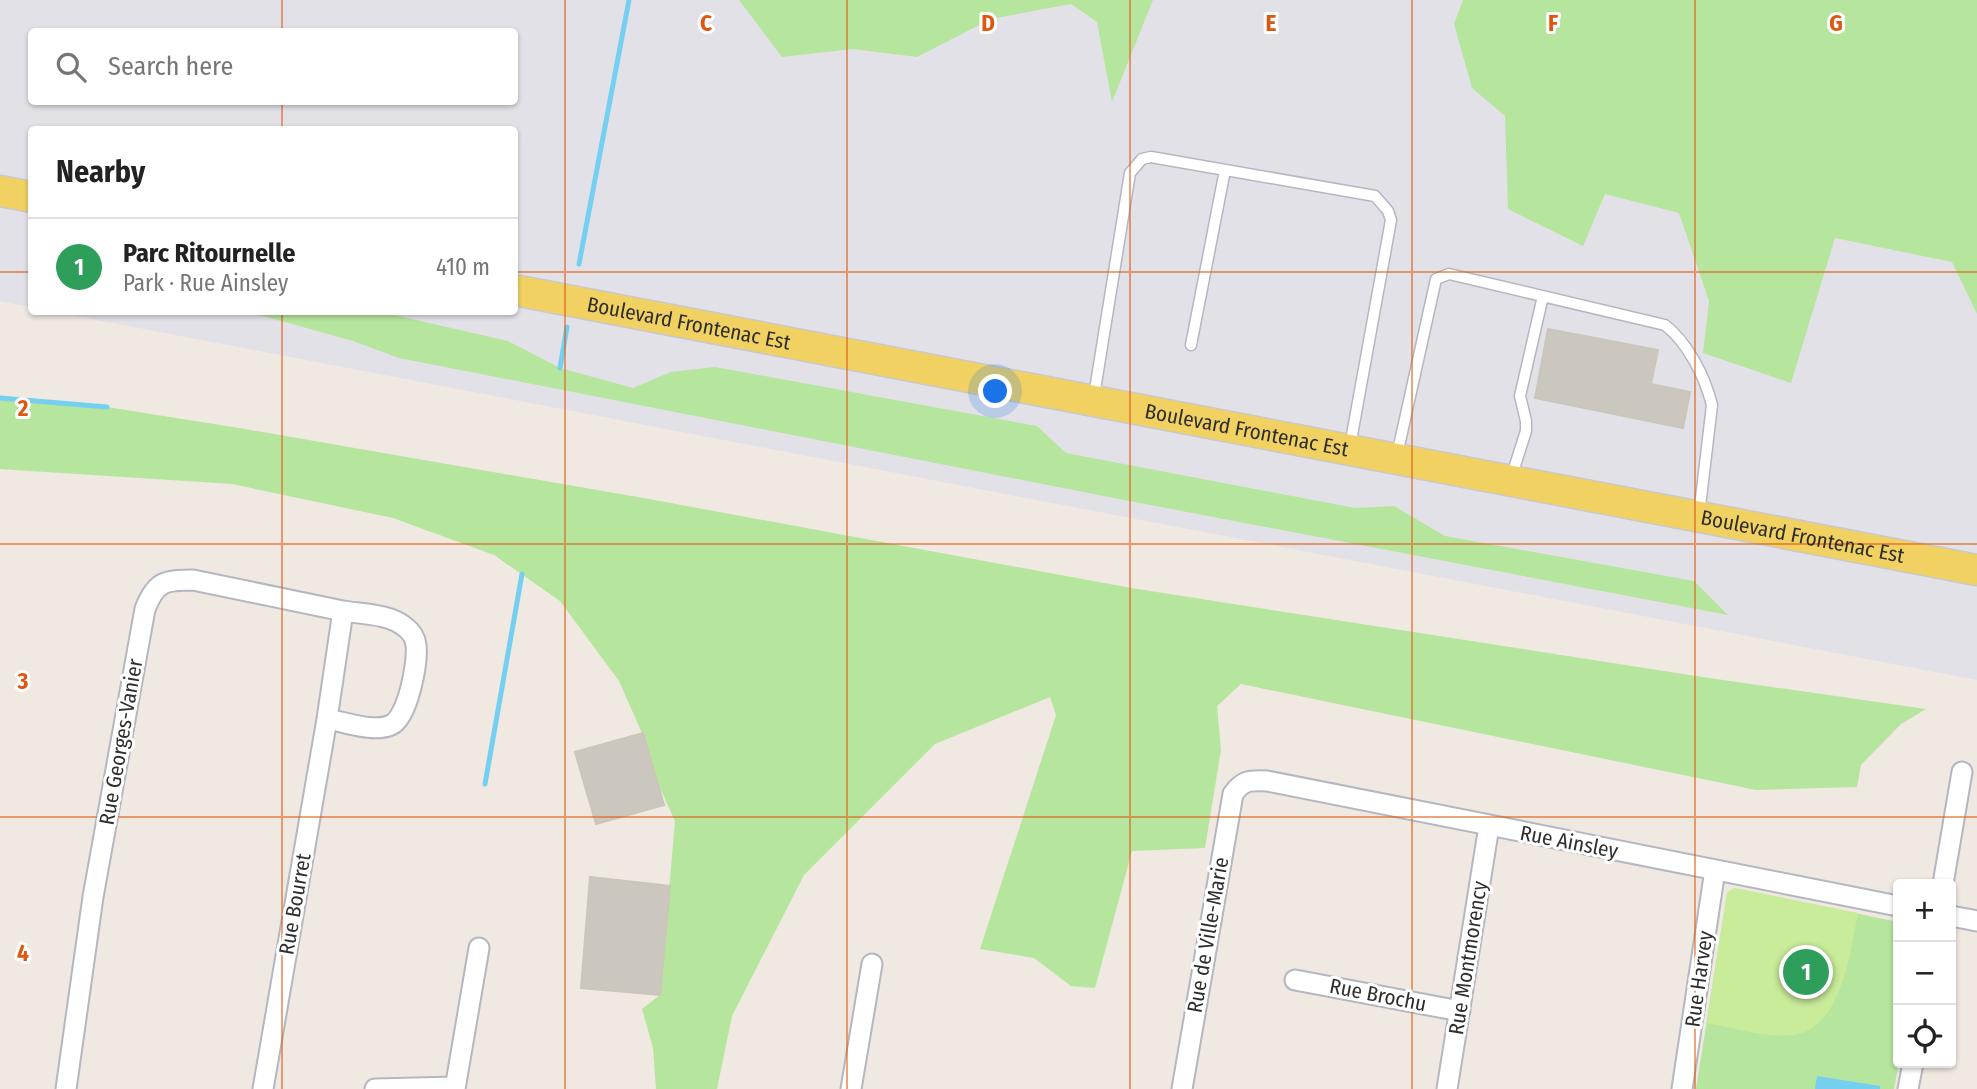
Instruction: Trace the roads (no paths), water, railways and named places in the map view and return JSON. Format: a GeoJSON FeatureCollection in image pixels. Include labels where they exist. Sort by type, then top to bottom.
{"type":"FeatureCollection","features":[{"type":"Feature","properties":{"kind":"main road"},"geometry":{"type":"LineString","coordinates":[[0,191],[28,196]]}},
{"type":"Feature","properties":{"kind":"main road","name":"Boulevard Frontenac Est"},"geometry":{"type":"LineString","coordinates":[[518,291],[1977,570]]}},
{"type":"Feature","properties":{"kind":"street","name":"Rue Georges-Vanier"},"geometry":{"type":"LineString","coordinates":[[66,1089],[93,897],[145,609],[152,592],[161,583],[193,580],[343,611]]}},
{"type":"Feature","properties":{"kind":"street","name":"Rue Bourret"},"geometry":{"type":"LineString","coordinates":[[263,1089],[343,611]]}},
{"type":"Feature","properties":{"kind":"street"},"geometry":{"type":"LineString","coordinates":[[327,719],[376,728],[391,725],[401,717],[408,701],[416,648],[413,635],[404,625],[388,619],[343,611]]}},
{"type":"Feature","properties":{"kind":"street"},"geometry":{"type":"LineString","coordinates":[[1944,879],[1962,772]]}},
{"type":"Feature","properties":{"kind":"street","name":"Rue Ainsley"},"geometry":{"type":"LineString","coordinates":[[1241,783],[1250,780],[1267,781],[1893,905]]}},
{"type":"Feature","properties":{"kind":"street","name":"Rue de Ville-Marie"},"geometry":{"type":"LineString","coordinates":[[1182,1089],[1233,794],[1241,783]]}},
{"type":"Feature","properties":{"kind":"street","name":"Rue Montmorency"},"geometry":{"type":"LineString","coordinates":[[1447,1089],[1489,826]]}},
{"type":"Feature","properties":{"kind":"street","name":"Rue Harvey"},"geometry":{"type":"LineString","coordinates":[[1682,1089],[1715,870]]}},
{"type":"Feature","properties":{"kind":"street"},"geometry":{"type":"LineString","coordinates":[[1956,917],[1977,921]]}},
{"type":"Feature","properties":{"kind":"street"},"geometry":{"type":"LineString","coordinates":[[375,1089],[455,1088],[479,948]]}},
{"type":"Feature","properties":{"kind":"street"},"geometry":{"type":"LineString","coordinates":[[850,1089],[872,964]]}},
{"type":"Feature","properties":{"kind":"street","name":"Rue Brochu"},"geometry":{"type":"LineString","coordinates":[[1295,980],[1460,1011]]}},
{"type":"Feature","properties":{"kind":"street"},"geometry":{"type":"LineString","coordinates":[[1908,1089],[1912,1068]]}},
{"type":"Feature","properties":{"kind":"lane"},"geometry":{"type":"LineString","coordinates":[[1093,400],[1130,173],[1142,159],[1151,157],[1375,196],[1388,211],[1391,220],[1349,450]]}},
{"type":"Feature","properties":{"kind":"lane"},"geometry":{"type":"LineString","coordinates":[[1191,345],[1225,170]]}},
{"type":"Feature","properties":{"kind":"lane"},"geometry":{"type":"LineString","coordinates":[[1396,459],[1436,279],[1449,274],[1665,325],[1678,335],[1708,390],[1712,405],[1698,518]]}},
{"type":"Feature","properties":{"kind":"lane"},"geometry":{"type":"LineString","coordinates":[[1510,481],[1526,431],[1520,396],[1543,296]]}},
{"type":"Feature","properties":{"kind":"water"},"geometry":{"type":"Polygon","coordinates":[[[1817,1076],[1880,1086],[1880,1089],[1815,1089],[1817,1076]]]}},
{"type":"Feature","properties":{"kind":"waterway"},"geometry":{"type":"LineString","coordinates":[[579,264],[629,0]]}},
{"type":"Feature","properties":{"kind":"waterway"},"geometry":{"type":"LineString","coordinates":[[560,368],[567,327]]}},
{"type":"Feature","properties":{"kind":"waterway"},"geometry":{"type":"LineString","coordinates":[[0,398],[107,407]]}},
{"type":"Feature","properties":{"kind":"waterway"},"geometry":{"type":"LineString","coordinates":[[485,784],[522,574]]}},
{"type":"Feature","properties":{"kind":"place","name":"Parc Ritournelle"},"geometry":{"type":"Point","coordinates":[1806,972]}}]}
